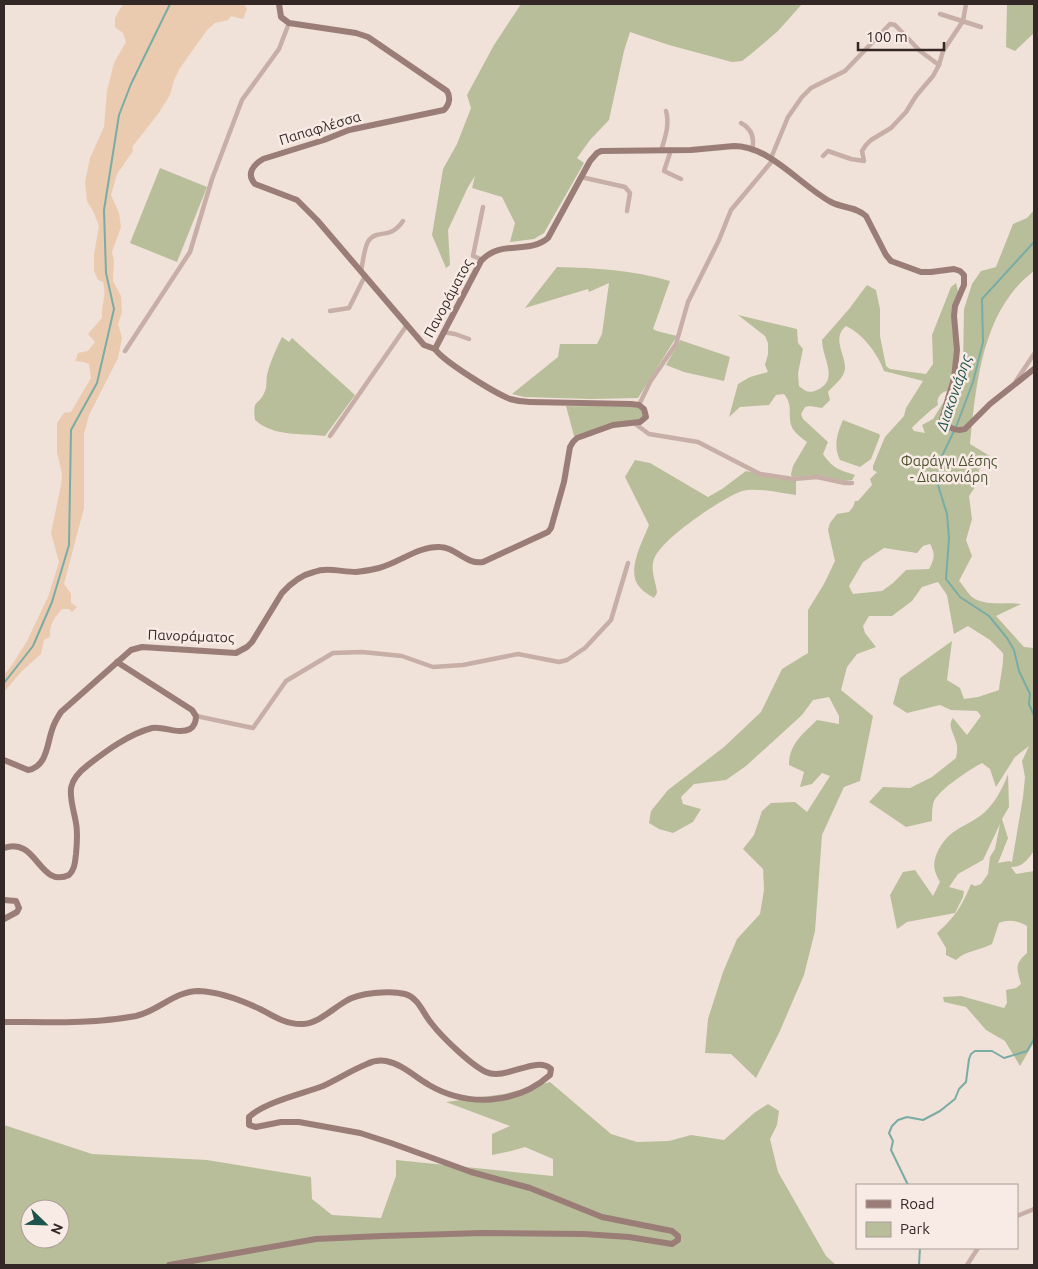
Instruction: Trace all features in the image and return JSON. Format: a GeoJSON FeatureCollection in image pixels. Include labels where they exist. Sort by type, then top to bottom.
{"type":"FeatureCollection","features":[{"type":"Feature","properties":{"kind":"street"},"geometry":{"type":"LineString","coordinates":[[125,351],[190,252],[212,179],[242,100],[279,49],[289,23],[281,17],[279,4]]}},
{"type":"Feature","properties":{"kind":"street"},"geometry":{"type":"LineString","coordinates":[[823,156],[828,151],[851,159],[864,161],[862,151],[866,145],[891,128],[906,112],[916,96],[933,76],[943,51],[963,21],[966,4]]}},
{"type":"Feature","properties":{"kind":"street"},"geometry":{"type":"LineString","coordinates":[[940,14],[981,27]]}},
{"type":"Feature","properties":{"kind":"street","name":"Παπαφλέσσα"},"geometry":{"type":"LineString","coordinates":[[289,23],[363,34],[449,95],[449,103],[444,110],[349,130],[263,159],[253,167],[251,177],[256,184],[300,203],[317,220],[424,345],[435,349]]}},
{"type":"Feature","properties":{"kind":"street"},"geometry":{"type":"LineString","coordinates":[[634,423],[640,422],[646,417],[646,411],[639,405],[650,382],[676,344],[688,302],[719,240],[731,210],[772,159],[788,117],[802,97],[811,88],[845,71],[891,24],[901,30],[920,51],[939,65]]}},
{"type":"Feature","properties":{"kind":"street"},"geometry":{"type":"LineString","coordinates":[[661,151],[668,126],[666,111]]}},
{"type":"Feature","properties":{"kind":"street"},"geometry":{"type":"LineString","coordinates":[[741,123],[747,127],[752,135],[754,142],[752,150]]}},
{"type":"Feature","properties":{"kind":"street","name":"Πανοράματος"},"geometry":{"type":"LineString","coordinates":[[639,405],[515,400],[480,382],[440,356],[435,349],[483,260],[491,252],[498,249],[533,245],[545,240],[551,233],[594,156],[601,151],[661,151],[734,146],[752,150],[772,159],[831,202],[862,212],[891,261],[921,272],[954,269],[963,274],[964,285],[954,313],[957,350],[954,378],[942,419],[954,429],[965,429],[990,404],[1034,369]]}},
{"type":"Feature","properties":{"kind":"street"},"geometry":{"type":"LineString","coordinates":[[671,150],[664,171],[681,179]]}},
{"type":"Feature","properties":{"kind":"street"},"geometry":{"type":"LineString","coordinates":[[581,177],[625,187],[630,193],[627,211]]}},
{"type":"Feature","properties":{"kind":"street"},"geometry":{"type":"LineString","coordinates":[[483,207],[473,256],[483,260]]}},
{"type":"Feature","properties":{"kind":"street"},"geometry":{"type":"LineString","coordinates":[[330,311],[349,308],[363,274],[368,242],[371,238],[395,231],[403,221]]}},
{"type":"Feature","properties":{"kind":"street"},"geometry":{"type":"LineString","coordinates":[[330,436],[407,325]]}},
{"type":"Feature","properties":{"kind":"street"},"geometry":{"type":"LineString","coordinates":[[443,332],[469,339]]}},
{"type":"Feature","properties":{"kind":"street"},"geometry":{"type":"LineString","coordinates":[[1014,385],[1034,354]]}},
{"type":"Feature","properties":{"kind":"street"},"geometry":{"type":"LineString","coordinates":[[634,423],[649,434],[698,442],[760,474],[793,480],[817,478],[852,483]]}},
{"type":"Feature","properties":{"kind":"street","name":"Πανοράματος"},"geometry":{"type":"LineString","coordinates":[[117,662],[131,650],[142,647],[230,653],[241,651],[252,642],[287,587],[300,577],[315,571],[356,572],[380,568],[430,547],[445,547],[465,559],[479,563],[548,532],[555,518],[572,442],[577,438],[613,425],[634,423]]}},
{"type":"Feature","properties":{"kind":"street"},"geometry":{"type":"LineString","coordinates":[[196,716],[253,728],[286,681],[333,653],[362,652],[402,656],[433,667],[463,665],[518,654],[559,662],[567,660],[585,648],[611,620],[628,563]]}},
{"type":"Feature","properties":{"kind":"street"},"geometry":{"type":"LineString","coordinates":[[4,760],[28,770],[36,767],[45,756],[56,718],[67,705],[117,662],[186,706],[196,716],[195,724],[187,730],[151,728],[125,741],[83,769],[73,781],[70,787],[70,798],[76,822],[76,863],[69,874],[59,878],[53,876],[46,872],[31,853],[17,847],[4,848]]}},
{"type":"Feature","properties":{"kind":"street"},"geometry":{"type":"LineString","coordinates":[[4,900],[16,901],[19,908],[17,912],[4,919]]}},
{"type":"Feature","properties":{"kind":"street"},"geometry":{"type":"LineString","coordinates":[[4,1022],[74,1022],[126,1018],[146,1014],[184,992],[197,991],[235,998],[284,1021],[300,1024],[309,1023],[320,1018],[348,999],[357,996],[398,992],[407,994],[420,1005],[441,1034],[476,1066],[486,1072],[504,1074],[544,1064],[551,1069],[550,1075],[523,1092],[511,1097],[461,1098],[436,1089],[396,1064],[387,1061],[377,1061],[368,1063],[322,1086],[264,1108],[249,1117],[249,1125],[256,1127],[281,1122],[298,1122],[360,1134],[391,1143],[471,1172],[530,1188],[602,1217],[672,1231],[678,1236],[678,1240],[672,1244],[629,1237],[584,1234],[483,1233],[382,1236],[316,1240],[169,1265]]}},
{"type":"Feature","properties":{"kind":"street"},"geometry":{"type":"LineString","coordinates":[[1018,1216],[1034,1209]]}},
{"type":"Feature","properties":{"kind":"street"},"geometry":{"type":"LineString","coordinates":[[967,1265],[977,1249]]}},
{"type":"Feature","properties":{"kind":"green space"},"geometry":{"type":"Polygon","coordinates":[[[521,4],[802,4],[778,31],[742,61],[732,62],[630,32],[609,120],[590,140],[577,158],[584,163],[544,233],[534,239],[510,242],[515,223],[502,197],[472,188],[475,176],[448,230],[450,265],[446,268],[432,235],[443,169],[457,144],[471,108],[467,95],[494,45],[521,4]]]}},
{"type":"Feature","properties":{"kind":"green space"},"geometry":{"type":"Polygon","coordinates":[[[1007,4],[1034,4],[1034,33],[1015,51],[1006,47],[1007,4]]]}},
{"type":"Feature","properties":{"kind":"green space"},"geometry":{"type":"Polygon","coordinates":[[[160,168],[207,187],[177,262],[130,243],[160,168]]]}},
{"type":"Feature","properties":{"kind":"green space","name":"Φαράγγι Δέσης - Διακονιάρη"},"geometry":{"type":"Polygon","coordinates":[[[1034,210],[1034,271],[1017,287],[1003,306],[992,327],[979,373],[970,444],[990,456],[979,470],[975,487],[969,496],[972,519],[966,540],[972,556],[959,581],[971,596],[980,601],[1021,604],[996,616],[1024,647],[1034,648],[1034,851],[1022,864],[1011,867],[1016,874],[1034,871],[1034,1042],[1020,1066],[1005,1041],[986,1030],[966,1007],[944,1002],[943,997],[961,996],[1004,1008],[1007,1003],[1006,990],[1016,988],[1021,984],[1018,964],[1027,953],[1027,926],[1013,921],[999,923],[992,944],[964,954],[956,960],[946,955],[946,948],[937,933],[957,911],[971,884],[975,886],[981,884],[988,874],[990,857],[995,849],[1000,824],[983,860],[958,874],[949,887],[964,891],[955,913],[907,922],[897,929],[890,895],[903,872],[915,870],[933,896],[940,882],[934,865],[935,857],[941,845],[955,831],[980,816],[989,808],[1008,774],[1009,807],[1002,819],[1008,838],[998,863],[1012,862],[1025,777],[1022,761],[1029,746],[1015,757],[996,787],[990,769],[982,763],[956,780],[934,801],[932,821],[906,827],[869,802],[883,787],[910,788],[932,777],[956,758],[957,746],[951,727],[953,718],[967,735],[981,716],[977,711],[951,710],[940,705],[907,713],[893,704],[900,678],[952,641],[947,680],[960,688],[964,699],[978,697],[999,690],[1003,653],[990,640],[968,626],[954,634],[947,595],[938,582],[922,587],[912,601],[892,616],[869,616],[863,626],[865,633],[876,647],[857,654],[847,667],[841,690],[873,716],[860,781],[844,787],[822,835],[815,931],[804,975],[779,1033],[756,1078],[731,1054],[705,1053],[708,1019],[723,972],[737,939],[760,914],[764,890],[763,869],[743,849],[754,835],[762,811],[771,803],[795,802],[807,812],[830,776],[822,773],[812,784],[800,787],[804,772],[789,765],[794,745],[817,720],[839,724],[839,716],[829,697],[813,700],[802,715],[746,766],[726,780],[694,784],[681,797],[683,804],[701,809],[693,822],[673,833],[659,829],[649,823],[651,811],[668,790],[724,747],[761,712],[782,669],[808,653],[808,610],[835,561],[828,530],[830,523],[837,514],[849,512],[855,501],[858,501],[872,485],[870,479],[877,472],[873,470],[873,466],[885,437],[904,416],[906,408],[923,381],[884,371],[869,345],[846,326],[842,331],[839,341],[845,363],[843,375],[828,392],[830,400],[822,408],[805,407],[801,414],[803,419],[828,442],[823,454],[830,463],[845,472],[855,475],[852,480],[845,481],[817,475],[792,477],[793,466],[807,442],[792,428],[789,405],[784,394],[776,395],[769,405],[740,407],[729,417],[738,384],[750,377],[768,372],[765,365],[768,343],[765,336],[738,315],[797,329],[798,343],[803,349],[798,373],[799,386],[805,391],[812,392],[824,386],[829,375],[822,340],[867,285],[876,290],[880,309],[880,336],[886,366],[890,369],[926,374],[933,364],[932,335],[951,287],[956,283],[958,291],[953,373],[947,391],[938,398],[938,405],[912,428],[914,431],[925,433],[922,425],[933,419],[943,403],[957,392],[963,369],[964,309],[972,284],[981,271],[996,267],[1013,224],[1027,218],[1034,210]],[[930,544],[923,546],[917,553],[884,548],[863,562],[849,586],[853,594],[882,591],[906,570],[929,569],[934,557],[930,544]]]}},
{"type":"Feature","properties":{"kind":"green space"},"geometry":{"type":"Polygon","coordinates":[[[557,267],[614,270],[670,281],[653,329],[677,336],[638,398],[524,397],[512,394],[558,357],[560,344],[597,344],[602,334],[609,283],[589,292],[588,289],[525,308],[557,267]]]}},
{"type":"Feature","properties":{"kind":"green space"},"geometry":{"type":"Polygon","coordinates":[[[282,337],[289,342],[292,338],[355,395],[325,436],[279,432],[255,420],[254,408],[265,391],[268,370],[282,337]]]}},
{"type":"Feature","properties":{"kind":"green space"},"geometry":{"type":"Polygon","coordinates":[[[680,340],[730,357],[724,381],[684,372],[666,365],[680,340]]]}},
{"type":"Feature","properties":{"kind":"green space"},"geometry":{"type":"Polygon","coordinates":[[[566,406],[642,408],[643,416],[639,420],[574,436],[566,406]]]}},
{"type":"Feature","properties":{"kind":"green space"},"geometry":{"type":"Polygon","coordinates":[[[843,420],[880,436],[871,459],[860,467],[840,460],[838,455],[837,440],[843,420]]]}},
{"type":"Feature","properties":{"kind":"green space"},"geometry":{"type":"Polygon","coordinates":[[[635,460],[650,463],[708,497],[746,471],[796,481],[796,495],[762,490],[742,491],[693,520],[668,541],[654,559],[653,572],[657,593],[654,598],[641,589],[635,579],[634,571],[637,555],[649,525],[625,477],[635,460]]]}},
{"type":"Feature","properties":{"kind":"green space"},"geometry":{"type":"Polygon","coordinates":[[[550,1082],[611,1134],[637,1142],[669,1141],[691,1135],[724,1140],[754,1113],[768,1104],[779,1111],[777,1125],[770,1139],[778,1172],[826,1256],[836,1265],[4,1265],[4,1125],[92,1154],[207,1160],[311,1177],[312,1199],[332,1215],[381,1218],[396,1176],[396,1160],[553,1176],[553,1159],[525,1147],[492,1155],[492,1134],[510,1126],[446,1102],[504,1094],[550,1082]]]}},
{"type":"Feature","properties":{"kind":"sand"},"geometry":{"type":"Polygon","coordinates":[[[123,4],[244,4],[247,9],[243,19],[231,16],[228,20],[215,23],[207,30],[180,68],[170,95],[158,114],[132,147],[133,151],[117,174],[111,195],[119,213],[121,227],[112,252],[114,261],[113,281],[121,296],[122,312],[118,324],[122,338],[118,358],[89,415],[84,434],[84,508],[64,584],[71,594],[71,603],[77,607],[72,612],[69,609],[62,609],[59,612],[51,625],[50,637],[44,640],[41,654],[22,671],[4,692],[4,675],[27,641],[48,597],[59,562],[51,533],[62,474],[57,452],[57,423],[64,413],[71,412],[91,378],[89,364],[75,361],[78,353],[88,351],[95,342],[88,334],[102,318],[104,287],[103,282],[98,280],[94,271],[94,254],[99,226],[87,201],[85,182],[90,158],[104,127],[107,91],[114,63],[126,42],[123,33],[115,27],[115,18],[123,4]]]}},
{"type":"Feature","properties":{"kind":"waterway"},"geometry":{"type":"LineString","coordinates":[[4,683],[33,646],[52,602],[69,545],[71,430],[97,383],[114,309],[106,273],[104,210],[119,115],[131,84],[170,4]]}},
{"type":"Feature","properties":{"kind":"waterway","name":"Διακονιάρης"},"geometry":{"type":"LineString","coordinates":[[956,427],[973,382],[983,342],[982,299],[1034,242]]}},
{"type":"Feature","properties":{"kind":"waterway","name":"Διακονιάρης"},"geometry":{"type":"LineString","coordinates":[[954,431],[941,458],[938,485],[947,514],[949,538],[946,579],[960,597],[989,616],[1007,638],[1014,650],[1019,671],[1030,694],[1029,704],[1034,716]]}},
{"type":"Feature","properties":{"kind":"waterway","name":"Διακονιάρης"},"geometry":{"type":"LineString","coordinates":[[908,1184],[891,1150],[893,1141],[889,1133],[892,1126],[898,1120],[907,1117],[923,1120],[940,1111],[955,1099],[959,1089],[966,1082],[969,1059],[975,1051],[992,1051],[1004,1058],[1027,1051],[1034,1039]]}},
{"type":"Feature","properties":{"kind":"waterway","name":"Διακονιάρης"},"geometry":{"type":"LineString","coordinates":[[919,1265],[920,1249]]}}]}
